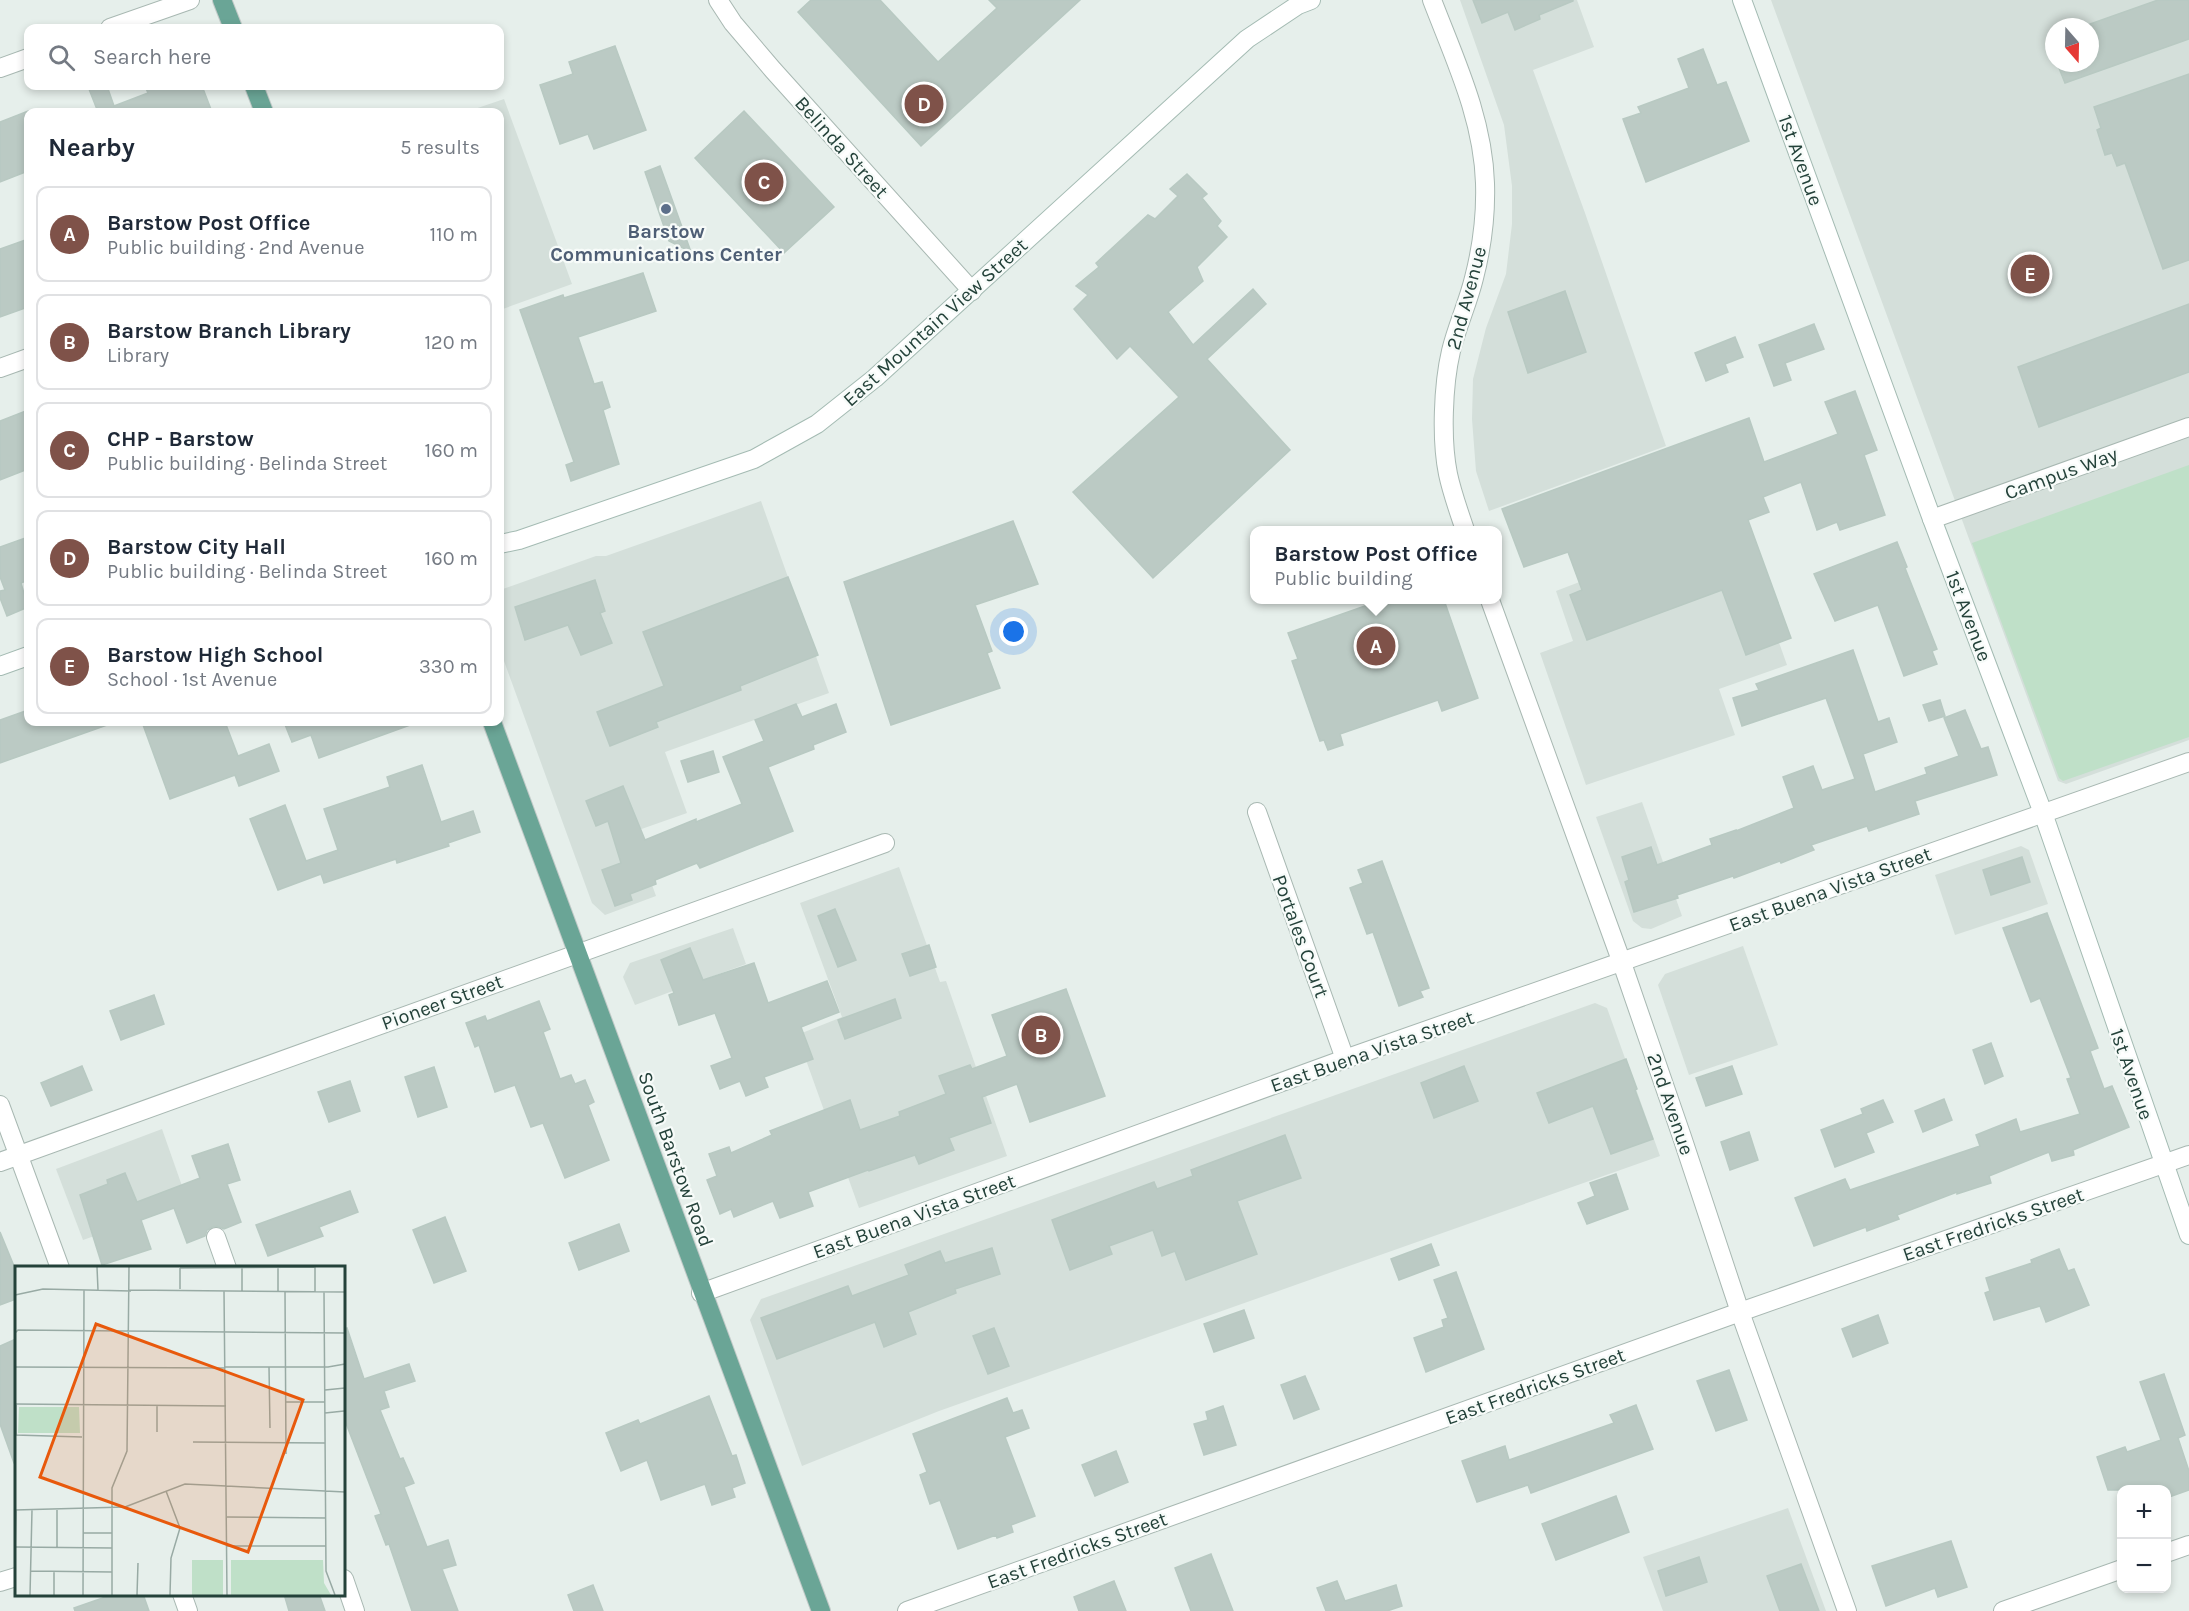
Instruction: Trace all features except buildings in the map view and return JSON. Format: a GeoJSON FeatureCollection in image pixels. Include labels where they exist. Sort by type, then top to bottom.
{"type":"FeatureCollection","features":[{"type":"Feature","properties":{"kind":"main road"},"geometry":{"type":"LineString","coordinates":[[222,0],[231,24]]}},
{"type":"Feature","properties":{"kind":"main road"},"geometry":{"type":"LineString","coordinates":[[256,90],[262,108]]}},
{"type":"Feature","properties":{"kind":"main road","name":"South Barstow Road"},"geometry":{"type":"LineString","coordinates":[[493,726],[701,1293],[821,1611]]}},
{"type":"Feature","properties":{"kind":"street"},"geometry":{"type":"LineString","coordinates":[[121,24],[190,0]]}},
{"type":"Feature","properties":{"kind":"street","name":"Belinda Street"},"geometry":{"type":"LineString","coordinates":[[718,0],[733,23],[773,70],[972,291]]}},
{"type":"Feature","properties":{"kind":"street","name":"East Mountain View Street"},"geometry":{"type":"LineString","coordinates":[[504,543],[754,459],[817,424],[875,378],[1247,39],[1298,5],[1311,0]]}},
{"type":"Feature","properties":{"kind":"street","name":"2nd Avenue"},"geometry":{"type":"LineString","coordinates":[[1432,0],[1471,100],[1480,136],[1485,183],[1483,229],[1474,277],[1450,352],[1445,400],[1444,437],[1448,474],[1464,526]]}},
{"type":"Feature","properties":{"kind":"street","name":"1st Avenue"},"geometry":{"type":"LineString","coordinates":[[1742,0],[1932,519],[2043,813],[2189,1235]]}},
{"type":"Feature","properties":{"kind":"street"},"geometry":{"type":"LineString","coordinates":[[0,68],[24,59]]}},
{"type":"Feature","properties":{"kind":"street"},"geometry":{"type":"LineString","coordinates":[[0,368],[24,359]]}},
{"type":"Feature","properties":{"kind":"street","name":"Campus Way"},"geometry":{"type":"LineString","coordinates":[[1932,519],[2189,426]]}},
{"type":"Feature","properties":{"kind":"street","name":"2nd Avenue"},"geometry":{"type":"LineString","coordinates":[[1491,604],[1622,963],[1740,1312],[1847,1611]]}},
{"type":"Feature","properties":{"kind":"street"},"geometry":{"type":"LineString","coordinates":[[0,666],[24,657]]}},
{"type":"Feature","properties":{"kind":"street","name":"East Buena Vista Street"},"geometry":{"type":"LineString","coordinates":[[701,1293],[1345,1059],[2189,762]]}},
{"type":"Feature","properties":{"kind":"street","name":"Portales Court"},"geometry":{"type":"LineString","coordinates":[[1257,812],[1345,1059]]}},
{"type":"Feature","properties":{"kind":"street","name":"Pioneer Street"},"geometry":{"type":"LineString","coordinates":[[0,1162],[885,843]]}},
{"type":"Feature","properties":{"kind":"street"},"geometry":{"type":"LineString","coordinates":[[0,1105],[59,1266]]}},
{"type":"Feature","properties":{"kind":"street","name":"East Fredricks Street"},"geometry":{"type":"LineString","coordinates":[[907,1611],[1740,1312],[2189,1155]]}},
{"type":"Feature","properties":{"kind":"street"},"geometry":{"type":"LineString","coordinates":[[216,1237],[226,1266]]}},
{"type":"Feature","properties":{"kind":"street"},"geometry":{"type":"LineString","coordinates":[[2171,1551],[2189,1545]]}},
{"type":"Feature","properties":{"kind":"street"},"geometry":{"type":"LineString","coordinates":[[2003,1611],[2117,1570]]}},
{"type":"Feature","properties":{"kind":"street"},"geometry":{"type":"LineString","coordinates":[[0,1582],[15,1576]]}},
{"type":"Feature","properties":{"kind":"street"},"geometry":{"type":"LineString","coordinates":[[345,1582],[355,1611]]}},
{"type":"Feature","properties":{"kind":"street"},"geometry":{"type":"LineString","coordinates":[[183,1596],[188,1611]]}},
{"type":"Feature","properties":{"kind":"shaded area"},"geometry":{"type":"Polygon","coordinates":[[[1460,0],[1577,0],[1594,47],[1533,70],[1666,446],[1489,511],[1476,471],[1472,419],[1473,379],[1486,328],[1506,274],[1512,224],[1512,186],[1504,125],[1460,0]]]}},
{"type":"Feature","properties":{"kind":"shaded area"},"geometry":{"type":"Polygon","coordinates":[[[1771,0],[2189,0],[2189,740],[2066,784],[2058,781],[1771,0]]]}},
{"type":"Feature","properties":{"kind":"shaded area"},"geometry":{"type":"Polygon","coordinates":[[[504,99],[572,284],[504,309],[504,108],[478,108],[504,99]]]}},
{"type":"Feature","properties":{"kind":"shaded area"},"geometry":{"type":"Polygon","coordinates":[[[761,501],[829,693],[665,752],[687,813],[633,832],[656,896],[605,915],[592,903],[504,661],[504,589],[596,556],[606,556],[761,501]]]}},
{"type":"Feature","properties":{"kind":"shaded area"},"geometry":{"type":"Polygon","coordinates":[[[1736,522],[1787,665],[1719,689],[1735,735],[1586,785],[1540,653],[1573,641],[1556,591],[1736,522]]]}},
{"type":"Feature","properties":{"kind":"shaded area"},"geometry":{"type":"Polygon","coordinates":[[[1642,802],[1682,916],[1651,929],[1642,928],[1633,921],[1596,817],[1642,802]]]}},
{"type":"Feature","properties":{"kind":"shaded area"},"geometry":{"type":"Polygon","coordinates":[[[2021,846],[2029,850],[2048,904],[1955,935],[1935,875],[2021,846]]]}},
{"type":"Feature","properties":{"kind":"shaded area"},"geometry":{"type":"Polygon","coordinates":[[[899,867],[940,982],[946,981],[1007,1156],[859,1208],[797,1035],[842,1017],[800,903],[899,867]]]}},
{"type":"Feature","properties":{"kind":"shaded area"},"geometry":{"type":"Polygon","coordinates":[[[733,928],[746,964],[635,1005],[623,977],[630,963],[733,928]]]}},
{"type":"Feature","properties":{"kind":"shaded area"},"geometry":{"type":"Polygon","coordinates":[[[1743,946],[1778,1045],[1689,1075],[1658,985],[1665,974],[1743,946]]]}},
{"type":"Feature","properties":{"kind":"shaded area"},"geometry":{"type":"Polygon","coordinates":[[[1595,1003],[1607,1008],[1660,1156],[939,1411],[802,1466],[750,1320],[761,1299],[1595,1003]]]}},
{"type":"Feature","properties":{"kind":"shaded area"},"geometry":{"type":"Polygon","coordinates":[[[162,1129],[188,1203],[83,1240],[56,1169],[162,1129]]]}},
{"type":"Feature","properties":{"kind":"shaded area"},"geometry":{"type":"Polygon","coordinates":[[[1788,1508],[1826,1611],[1663,1611],[1643,1557],[1788,1508]]]}},
{"type":"Feature","properties":{"kind":"green space"},"geometry":{"type":"Polygon","coordinates":[[[2189,465],[2189,737],[2063,781],[2059,778],[1972,543],[2189,465]]]}},
{"type":"Feature","properties":{"kind":"place","name":"Barstow City Hall"},"geometry":{"type":"Point","coordinates":[924,104]}},
{"type":"Feature","properties":{"kind":"place","name":"CHP - Barstow"},"geometry":{"type":"Point","coordinates":[764,182]}},
{"type":"Feature","properties":{"kind":"place","name":"Barstow Communications Center"},"geometry":{"type":"Point","coordinates":[666,209]}},
{"type":"Feature","properties":{"kind":"place","name":"Barstow High School"},"geometry":{"type":"Point","coordinates":[2030,274]}},
{"type":"Feature","properties":{"kind":"place","name":"Barstow Post Office"},"geometry":{"type":"Point","coordinates":[1376,646]}},
{"type":"Feature","properties":{"kind":"place","name":"Barstow Branch Library"},"geometry":{"type":"Point","coordinates":[1041,1035]}}]}
